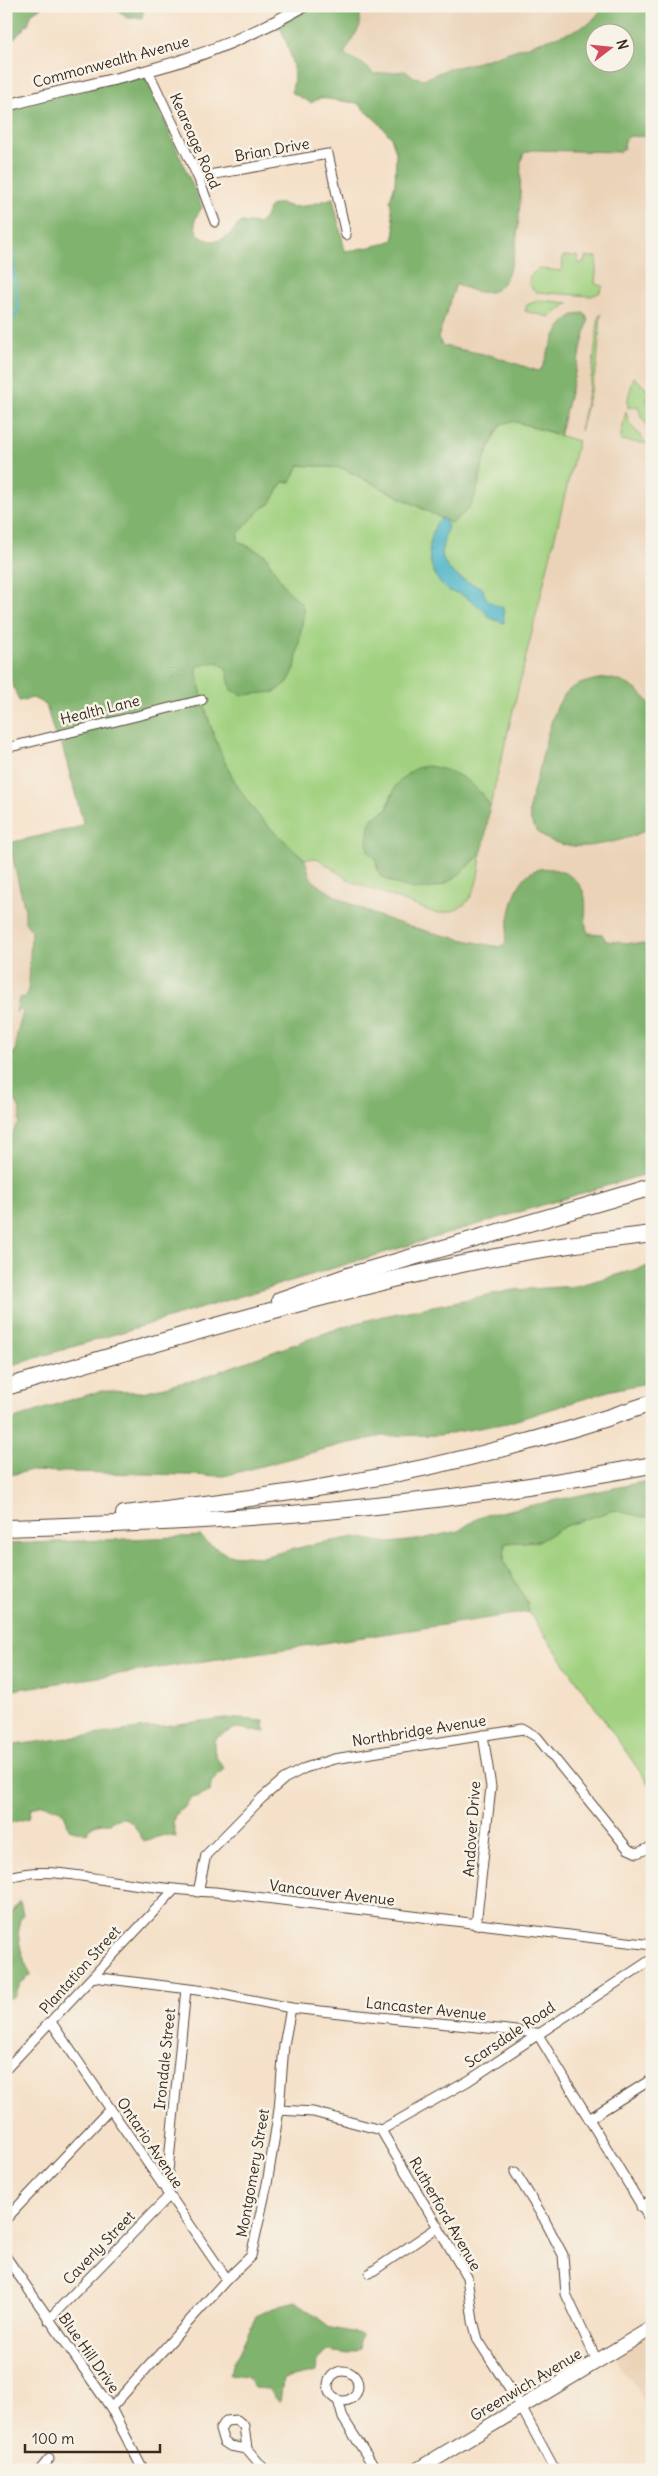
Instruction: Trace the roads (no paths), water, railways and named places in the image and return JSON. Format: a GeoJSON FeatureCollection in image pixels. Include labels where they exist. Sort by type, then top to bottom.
{"type":"FeatureCollection","features":[{"type":"Feature","properties":{"kind":"highway"},"geometry":{"type":"LineString","coordinates":[[191,1334],[348,1276],[652,1187]]}},
{"type":"Feature","properties":{"kind":"highway"},"geometry":{"type":"LineString","coordinates":[[6,1387],[191,1334],[461,1264],[557,1246],[652,1234]]}},
{"type":"Feature","properties":{"kind":"highway"},"geometry":{"type":"LineString","coordinates":[[13,1528],[279,1494],[375,1478],[509,1448],[652,1403]]}},
{"type":"Feature","properties":{"kind":"highway"},"geometry":{"type":"LineString","coordinates":[[13,1528],[240,1518],[379,1506],[525,1487],[652,1465]]}},
{"type":"Feature","properties":{"kind":"main road","name":"Greenwich Avenue"},"geometry":{"type":"LineString","coordinates":[[418,2470],[652,2328]]}},
{"type":"Feature","properties":{"kind":"street","name":"Commonwealth Avenue"},"geometry":{"type":"LineString","coordinates":[[6,106],[148,71],[237,40],[272,24],[304,6]]}},
{"type":"Feature","properties":{"kind":"street","name":"Keareage Road"},"geometry":{"type":"LineString","coordinates":[[148,71],[198,178],[215,222]]}},
{"type":"Feature","properties":{"kind":"street","name":"Brian Drive"},"geometry":{"type":"LineString","coordinates":[[198,178],[328,154],[346,236]]}},
{"type":"Feature","properties":{"kind":"street","name":"Health Lane"},"geometry":{"type":"LineString","coordinates":[[6,748],[202,700]]}},
{"type":"Feature","properties":{"kind":"street","name":"Northbridge Avenue"},"geometry":{"type":"LineString","coordinates":[[198,1892],[206,1855],[230,1829],[284,1779],[305,1768],[334,1759],[523,1729],[537,1737],[628,1849],[637,1853],[652,1847]]}},
{"type":"Feature","properties":{"kind":"street","name":"Andover Drive"},"geometry":{"type":"LineString","coordinates":[[476,1925],[491,1787],[483,1735]]}},
{"type":"Feature","properties":{"kind":"street","name":"Vancouver Avenue"},"geometry":{"type":"LineString","coordinates":[[9,1877],[23,1873],[67,1875],[174,1890],[652,1945]]}},
{"type":"Feature","properties":{"kind":"street","name":"Plantation Street"},"geometry":{"type":"LineString","coordinates":[[6,2069],[174,1890]]}},
{"type":"Feature","properties":{"kind":"street","name":"Scarsdale Road"},"geometry":{"type":"LineString","coordinates":[[381,2130],[468,2080],[536,2033],[652,1958]]}},
{"type":"Feature","properties":{"kind":"street","name":"Lancaster Avenue"},"geometry":{"type":"LineString","coordinates":[[93,1977],[186,1989],[291,2008],[536,2033]]}},
{"type":"Feature","properties":{"kind":"street","name":"Irondale Street"},"geometry":{"type":"LineString","coordinates":[[167,2193],[186,1989]]}},
{"type":"Feature","properties":{"kind":"street","name":"Montgomery Street"},"geometry":{"type":"LineString","coordinates":[[110,2408],[227,2279],[251,2256],[267,2184],[279,2110],[284,2044],[291,2008]]}},
{"type":"Feature","properties":{"kind":"street","name":"Ontario Avenue"},"geometry":{"type":"LineString","coordinates":[[51,2022],[227,2279]]}},
{"type":"Feature","properties":{"kind":"street"},"geometry":{"type":"LineString","coordinates":[[536,2033],[652,2224]]}},
{"type":"Feature","properties":{"kind":"street"},"geometry":{"type":"LineString","coordinates":[[588,2119],[652,2079]]}},
{"type":"Feature","properties":{"kind":"street"},"geometry":{"type":"LineString","coordinates":[[6,2219],[110,2108]]}},
{"type":"Feature","properties":{"kind":"street"},"geometry":{"type":"LineString","coordinates":[[279,2110],[313,2112],[381,2130]]}},
{"type":"Feature","properties":{"kind":"street","name":"Rutherford Avenue"},"geometry":{"type":"LineString","coordinates":[[381,2130],[467,2277],[473,2321],[478,2340],[521,2407],[555,2470]]}},
{"type":"Feature","properties":{"kind":"street"},"geometry":{"type":"LineString","coordinates":[[515,2172],[543,2217],[563,2255],[566,2294],[597,2361]]}},
{"type":"Feature","properties":{"kind":"street","name":"Caverly Street"},"geometry":{"type":"LineString","coordinates":[[48,2320],[167,2193]]}},
{"type":"Feature","properties":{"kind":"street"},"geometry":{"type":"LineString","coordinates":[[641,2207],[652,2200]]}},
{"type":"Feature","properties":{"kind":"street"},"geometry":{"type":"LineString","coordinates":[[370,2273],[438,2227]]}},
{"type":"Feature","properties":{"kind":"street","name":"Blue Hill Drive"},"geometry":{"type":"LineString","coordinates":[[6,2257],[110,2408],[143,2470]]}},
{"type":"Feature","properties":{"kind":"street"},"geometry":{"type":"LineString","coordinates":[[338,2400],[343,2418],[376,2470]]}},
{"type":"Feature","properties":{"kind":"street"},"geometry":{"type":"LineString","coordinates":[[247,2449],[265,2470]]}},
{"type":"Feature","properties":{"kind":"street"},"geometry":{"type":"LineString","coordinates":[[40,2470],[49,2459]]}},
{"type":"Feature","properties":{"kind":"water"},"geometry":{"type":"Polygon","coordinates":[[[440,519],[444,519],[448,526],[442,550],[444,562],[448,568],[465,581],[483,589],[490,602],[503,608],[504,623],[490,618],[473,602],[458,593],[451,592],[437,579],[429,553],[434,529],[440,519]]]}},
{"type":"Feature","properties":{"kind":"waterway"},"geometry":{"type":"LineString","coordinates":[[6,10],[7,6]]}},
{"type":"Feature","properties":{"kind":"waterway"},"geometry":{"type":"LineString","coordinates":[[6,196],[18,311],[6,331]]}}]}
